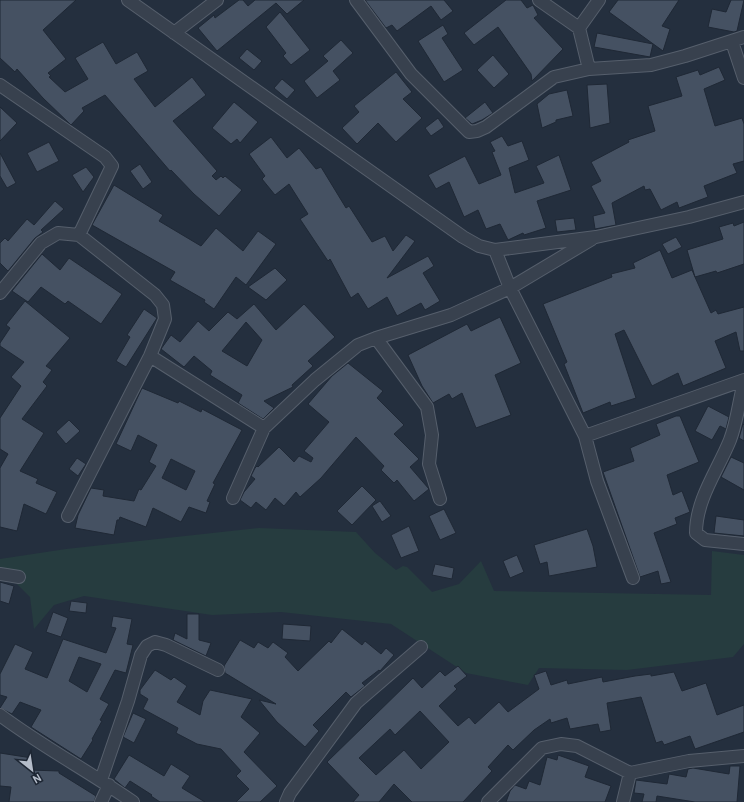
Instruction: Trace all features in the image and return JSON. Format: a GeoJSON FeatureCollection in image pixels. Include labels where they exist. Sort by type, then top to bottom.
{"type":"FeatureCollection","features":[{"type":"Feature","properties":{"kind":"street"},"geometry":{"type":"LineString","coordinates":[[128,0],[463,237],[479,246],[495,250],[596,237],[689,217],[744,202]]}},
{"type":"Feature","properties":{"kind":"street"},"geometry":{"type":"LineString","coordinates":[[174,33],[217,0]]}},
{"type":"Feature","properties":{"kind":"street"},"geometry":{"type":"LineString","coordinates":[[356,0],[411,74],[469,132],[477,131],[486,127],[554,77],[589,69],[650,65],[732,42],[744,37]]}},
{"type":"Feature","properties":{"kind":"street"},"geometry":{"type":"LineString","coordinates":[[539,0],[579,28],[589,69]]}},
{"type":"Feature","properties":{"kind":"street"},"geometry":{"type":"LineString","coordinates":[[579,28],[598,0]]}},
{"type":"Feature","properties":{"kind":"street"},"geometry":{"type":"LineString","coordinates":[[732,42],[744,78]]}},
{"type":"Feature","properties":{"kind":"street"},"geometry":{"type":"LineString","coordinates":[[0,84],[105,157],[112,166],[80,235]]}},
{"type":"Feature","properties":{"kind":"street"},"geometry":{"type":"LineString","coordinates":[[0,293],[41,243],[58,233],[80,235],[149,290],[163,305],[164,319],[150,356],[68,516]]}},
{"type":"Feature","properties":{"kind":"street"},"geometry":{"type":"LineString","coordinates":[[233,498],[264,428],[321,375],[358,345],[451,315],[510,288],[596,237]]}},
{"type":"Feature","properties":{"kind":"street"},"geometry":{"type":"LineString","coordinates":[[495,250],[510,288],[585,436],[597,482],[633,578]]}},
{"type":"Feature","properties":{"kind":"street"},"geometry":{"type":"LineString","coordinates":[[376,338],[427,407],[432,435],[429,464],[440,500]]}},
{"type":"Feature","properties":{"kind":"street"},"geometry":{"type":"LineString","coordinates":[[150,356],[264,428]]}},
{"type":"Feature","properties":{"kind":"street"},"geometry":{"type":"LineString","coordinates":[[585,436],[744,381]]}},
{"type":"Feature","properties":{"kind":"street"},"geometry":{"type":"LineString","coordinates":[[744,381],[730,439],[711,478],[696,521],[696,533],[705,540],[744,544]]}},
{"type":"Feature","properties":{"kind":"street"},"geometry":{"type":"LineString","coordinates":[[0,574],[19,577]]}},
{"type":"Feature","properties":{"kind":"street"},"geometry":{"type":"LineString","coordinates":[[101,802],[141,655],[147,646],[155,642],[166,645],[218,670]]}},
{"type":"Feature","properties":{"kind":"street"},"geometry":{"type":"LineString","coordinates":[[286,802],[290,793],[356,703],[422,647]]}},
{"type":"Feature","properties":{"kind":"street"},"geometry":{"type":"LineString","coordinates":[[0,715],[25,734],[134,802]]}},
{"type":"Feature","properties":{"kind":"street"},"geometry":{"type":"LineString","coordinates":[[488,802],[542,748],[561,744],[577,746],[630,773],[689,761],[744,756]]}},
{"type":"Feature","properties":{"kind":"street"},"geometry":{"type":"LineString","coordinates":[[623,802],[630,773]]}},
{"type":"Feature","properties":{"kind":"green space"},"geometry":{"type":"Polygon","coordinates":[[[259,528],[356,532],[375,553],[396,570],[403,566],[407,567],[432,592],[459,584],[481,561],[494,591],[711,595],[712,551],[744,555],[744,644],[733,657],[627,670],[539,668],[528,685],[466,673],[391,624],[281,612],[212,615],[84,596],[54,605],[34,629],[30,597],[6,573],[0,573],[0,559],[66,549],[259,528]]]}},
{"type":"Feature","properties":{"kind":"building"},"geometry":{"type":"Polygon","coordinates":[[[0,0],[76,0],[43,30],[66,59],[48,73],[51,76],[49,77],[65,92],[88,79],[75,58],[103,42],[116,64],[137,52],[148,71],[134,79],[155,107],[192,77],[206,95],[173,121],[217,171],[212,176],[216,180],[221,176],[223,178],[225,176],[242,190],[219,216],[194,194],[171,170],[170,171],[105,95],[82,108],[84,111],[71,125],[43,98],[17,69],[15,72],[0,58],[0,0]]]}},
{"type":"Feature","properties":{"kind":"building"},"geometry":{"type":"Polygon","coordinates":[[[239,0],[243,0],[248,6],[255,0],[304,0],[287,14],[276,3],[217,51],[198,28],[214,15],[215,18],[239,0]]]}},
{"type":"Feature","properties":{"kind":"building"},"geometry":{"type":"Polygon","coordinates":[[[365,0],[444,0],[453,11],[441,20],[431,6],[397,31],[392,25],[386,28],[365,0]]]}},
{"type":"Feature","properties":{"kind":"building"},"geometry":{"type":"Polygon","coordinates":[[[506,0],[521,0],[527,8],[533,5],[538,15],[534,18],[563,49],[532,81],[531,74],[498,27],[474,45],[464,33],[506,0]]]}},
{"type":"Feature","properties":{"kind":"building"},"geometry":{"type":"Polygon","coordinates":[[[618,0],[679,0],[662,26],[670,29],[663,51],[609,12],[618,0]]]}},
{"type":"Feature","properties":{"kind":"building"},"geometry":{"type":"Polygon","coordinates":[[[731,0],[744,0],[737,31],[734,32],[708,27],[712,9],[726,12],[731,0]]]}},
{"type":"Feature","properties":{"kind":"building"},"geometry":{"type":"Polygon","coordinates":[[[280,12],[310,50],[291,65],[283,56],[286,53],[266,27],[280,12]]]}},
{"type":"Feature","properties":{"kind":"building"},"geometry":{"type":"Polygon","coordinates":[[[443,25],[448,34],[442,38],[463,70],[444,82],[418,41],[443,25]]]}},
{"type":"Feature","properties":{"kind":"building"},"geometry":{"type":"Polygon","coordinates":[[[597,33],[653,44],[650,57],[594,47],[597,33]]]}},
{"type":"Feature","properties":{"kind":"building"},"geometry":{"type":"Polygon","coordinates":[[[341,40],[353,53],[333,71],[340,80],[317,98],[304,81],[328,61],[323,56],[341,40]]]}},
{"type":"Feature","properties":{"kind":"building"},"geometry":{"type":"Polygon","coordinates":[[[247,49],[262,61],[254,70],[239,58],[247,49]]]}},
{"type":"Feature","properties":{"kind":"building"},"geometry":{"type":"Polygon","coordinates":[[[493,55],[509,74],[494,88],[477,70],[493,55]]]}},
{"type":"Feature","properties":{"kind":"building"},"geometry":{"type":"Polygon","coordinates":[[[719,67],[725,80],[704,89],[715,126],[742,118],[744,124],[744,161],[733,164],[737,173],[704,186],[708,197],[679,208],[677,202],[661,210],[650,189],[645,190],[644,186],[612,203],[616,225],[595,229],[593,216],[605,213],[591,186],[601,181],[591,162],[629,142],[628,140],[655,131],[648,106],[682,96],[676,77],[698,70],[700,75],[719,67]]]}},
{"type":"Feature","properties":{"kind":"building"},"geometry":{"type":"Polygon","coordinates":[[[396,72],[412,92],[403,99],[422,118],[396,142],[378,123],[357,144],[342,128],[359,112],[354,106],[396,72]]]}},
{"type":"Feature","properties":{"kind":"building"},"geometry":{"type":"Polygon","coordinates":[[[282,79],[295,90],[287,99],[274,88],[282,79]]]}},
{"type":"Feature","properties":{"kind":"building"},"geometry":{"type":"Polygon","coordinates":[[[607,84],[610,123],[590,128],[587,85],[607,84]]]}},
{"type":"Feature","properties":{"kind":"building"},"geometry":{"type":"Polygon","coordinates":[[[567,90],[573,116],[556,120],[556,122],[542,128],[537,104],[549,94],[567,90]]]}},
{"type":"Feature","properties":{"kind":"building"},"geometry":{"type":"Polygon","coordinates":[[[234,102],[258,122],[240,143],[237,139],[231,144],[212,128],[234,102]]]}},
{"type":"Feature","properties":{"kind":"building"},"geometry":{"type":"Polygon","coordinates":[[[485,102],[493,113],[472,124],[465,118],[485,102]]]}},
{"type":"Feature","properties":{"kind":"building"},"geometry":{"type":"Polygon","coordinates":[[[0,107],[17,123],[0,141],[0,107]]]}},
{"type":"Feature","properties":{"kind":"building"},"geometry":{"type":"Polygon","coordinates":[[[438,118],[444,127],[431,136],[425,128],[438,118]]]}},
{"type":"Feature","properties":{"kind":"building"},"geometry":{"type":"Polygon","coordinates":[[[502,136],[508,146],[522,141],[529,160],[509,168],[515,193],[544,183],[536,166],[559,155],[571,190],[537,201],[546,228],[524,235],[523,233],[508,240],[500,224],[486,229],[478,210],[464,217],[449,182],[436,189],[428,175],[465,156],[479,184],[501,175],[492,152],[495,151],[490,142],[502,136]]]}},
{"type":"Feature","properties":{"kind":"building"},"geometry":{"type":"Polygon","coordinates":[[[271,137],[287,158],[299,148],[316,169],[321,167],[346,208],[349,206],[372,242],[385,236],[393,251],[406,235],[415,241],[387,278],[428,256],[434,266],[423,273],[440,301],[425,310],[421,303],[397,316],[387,297],[368,309],[358,293],[351,298],[330,259],[328,261],[300,219],[308,214],[289,184],[275,195],[262,179],[265,176],[249,154],[271,137]]]}},
{"type":"Feature","properties":{"kind":"building"},"geometry":{"type":"Polygon","coordinates":[[[49,142],[59,161],[37,172],[27,153],[49,142]]]}},
{"type":"Feature","properties":{"kind":"building"},"geometry":{"type":"Polygon","coordinates":[[[0,153],[16,183],[7,188],[0,176],[0,153]]]}},
{"type":"Feature","properties":{"kind":"building"},"geometry":{"type":"Polygon","coordinates":[[[140,164],[152,182],[143,189],[130,171],[140,164]]]}},
{"type":"Feature","properties":{"kind":"building"},"geometry":{"type":"Polygon","coordinates":[[[86,167],[94,177],[83,192],[72,175],[86,167]]]}},
{"type":"Feature","properties":{"kind":"building"},"geometry":{"type":"Polygon","coordinates":[[[114,185],[163,215],[159,221],[201,246],[216,228],[243,251],[258,231],[276,244],[246,285],[236,277],[214,309],[204,302],[205,300],[170,280],[175,272],[92,225],[114,185]]]}},
{"type":"Feature","properties":{"kind":"building"},"geometry":{"type":"Polygon","coordinates":[[[55,201],[64,209],[41,230],[43,232],[35,238],[8,271],[0,263],[0,243],[5,238],[8,241],[27,219],[34,225],[55,201]]]}},
{"type":"Feature","properties":{"kind":"building"},"geometry":{"type":"Polygon","coordinates":[[[574,218],[576,230],[557,232],[555,220],[574,218]]]}},
{"type":"Feature","properties":{"kind":"building"},"geometry":{"type":"Polygon","coordinates":[[[744,222],[744,264],[717,273],[716,271],[695,277],[687,250],[723,239],[719,227],[733,223],[734,226],[744,222]]]}},
{"type":"Feature","properties":{"kind":"building"},"geometry":{"type":"Polygon","coordinates":[[[676,237],[682,247],[668,254],[662,244],[676,237]]]}},
{"type":"Feature","properties":{"kind":"building"},"geometry":{"type":"Polygon","coordinates":[[[660,250],[672,278],[692,270],[711,313],[716,310],[718,314],[744,307],[744,351],[740,351],[736,332],[715,341],[726,368],[683,386],[678,373],[652,386],[624,330],[615,334],[636,398],[611,406],[610,402],[583,413],[564,364],[567,362],[543,304],[612,277],[611,274],[635,268],[633,263],[660,250]]]}},
{"type":"Feature","properties":{"kind":"building"},"geometry":{"type":"Polygon","coordinates":[[[42,254],[60,270],[69,258],[122,294],[101,324],[68,301],[65,304],[41,287],[28,302],[12,291],[42,254]]]}},
{"type":"Feature","properties":{"kind":"building"},"geometry":{"type":"Polygon","coordinates":[[[275,268],[287,280],[266,300],[248,287],[275,268]]]}},
{"type":"Feature","properties":{"kind":"building"},"geometry":{"type":"Polygon","coordinates":[[[25,301],[70,338],[46,366],[52,370],[43,382],[47,386],[22,419],[44,433],[20,471],[38,479],[36,483],[57,492],[46,514],[24,504],[17,531],[0,527],[0,468],[8,454],[0,449],[0,418],[21,386],[11,377],[24,362],[0,346],[0,343],[10,328],[6,325],[25,301]]]}},
{"type":"Feature","properties":{"kind":"building"},"geometry":{"type":"Polygon","coordinates":[[[254,304],[276,330],[304,304],[335,337],[308,361],[313,366],[292,385],[293,387],[264,401],[274,408],[263,419],[238,403],[242,395],[210,375],[212,371],[194,356],[184,367],[161,349],[171,335],[180,342],[198,321],[209,331],[228,312],[237,319],[254,304]],[[246,322],[222,351],[247,366],[262,340],[246,322]]]}},
{"type":"Feature","properties":{"kind":"building"},"geometry":{"type":"Polygon","coordinates":[[[144,309],[157,318],[126,367],[116,361],[130,337],[127,335],[144,309]]]}},
{"type":"Feature","properties":{"kind":"building"},"geometry":{"type":"Polygon","coordinates":[[[500,317],[521,363],[495,375],[511,415],[476,428],[462,393],[452,399],[449,394],[433,403],[422,386],[408,355],[467,324],[471,331],[500,317]]]}},
{"type":"Feature","properties":{"kind":"building"},"geometry":{"type":"Polygon","coordinates":[[[348,363],[383,391],[377,398],[404,425],[394,434],[419,459],[410,467],[429,489],[414,501],[397,480],[394,483],[381,470],[384,466],[356,437],[321,478],[300,497],[296,492],[284,506],[275,498],[266,510],[256,502],[251,508],[240,500],[244,492],[255,479],[251,476],[255,468],[257,466],[258,467],[279,447],[294,462],[299,456],[311,462],[313,458],[304,451],[329,422],[308,404],[332,376],[348,363]]]}},
{"type":"Feature","properties":{"kind":"building"},"geometry":{"type":"Polygon","coordinates":[[[142,388],[178,403],[179,401],[201,412],[202,409],[242,430],[213,483],[215,484],[207,501],[210,502],[206,513],[189,507],[181,522],[153,508],[146,527],[120,517],[119,520],[117,520],[114,535],[75,528],[78,515],[91,488],[104,490],[103,496],[134,501],[139,489],[141,490],[156,466],[149,462],[157,445],[138,435],[131,451],[116,444],[142,388]],[[171,459],[162,478],[186,490],[195,471],[171,459]]]}},
{"type":"Feature","properties":{"kind":"building"},"geometry":{"type":"Polygon","coordinates":[[[708,406],[729,417],[726,429],[720,426],[712,440],[695,431],[708,406]]]}},
{"type":"Feature","properties":{"kind":"building"},"geometry":{"type":"Polygon","coordinates":[[[676,416],[680,416],[699,462],[667,475],[673,495],[682,491],[690,512],[675,518],[677,524],[654,533],[671,582],[661,584],[658,571],[640,577],[603,472],[634,461],[630,448],[660,435],[656,424],[676,416]]]}},
{"type":"Feature","properties":{"kind":"building"},"geometry":{"type":"Polygon","coordinates":[[[69,420],[80,431],[66,444],[56,432],[69,420]]]}},
{"type":"Feature","properties":{"kind":"building"},"geometry":{"type":"Polygon","coordinates":[[[743,424],[744,425],[744,441],[739,438],[743,424]]]}},
{"type":"Feature","properties":{"kind":"building"},"geometry":{"type":"Polygon","coordinates":[[[731,457],[744,463],[744,490],[721,477],[731,457]]]}},
{"type":"Feature","properties":{"kind":"building"},"geometry":{"type":"Polygon","coordinates":[[[77,458],[86,464],[78,476],[69,469],[77,458]]]}},
{"type":"Feature","properties":{"kind":"building"},"geometry":{"type":"Polygon","coordinates":[[[362,486],[376,500],[352,525],[337,511],[362,486]]]}},
{"type":"Feature","properties":{"kind":"building"},"geometry":{"type":"Polygon","coordinates":[[[380,501],[391,516],[382,522],[372,506],[380,501]]]}},
{"type":"Feature","properties":{"kind":"building"},"geometry":{"type":"Polygon","coordinates":[[[444,509],[456,533],[440,540],[429,516],[444,509]]]}},
{"type":"Feature","properties":{"kind":"building"},"geometry":{"type":"Polygon","coordinates":[[[716,516],[744,520],[744,536],[714,533],[716,516]]]}},
{"type":"Feature","properties":{"kind":"building"},"geometry":{"type":"Polygon","coordinates":[[[409,526],[419,551],[401,558],[391,535],[409,526]]]}},
{"type":"Feature","properties":{"kind":"building"},"geometry":{"type":"Polygon","coordinates":[[[587,529],[593,546],[597,567],[549,576],[547,562],[540,564],[534,545],[587,529]]]}},
{"type":"Feature","properties":{"kind":"building"},"geometry":{"type":"Polygon","coordinates":[[[517,555],[524,572],[510,578],[503,561],[517,555]]]}},
{"type":"Feature","properties":{"kind":"building"},"geometry":{"type":"Polygon","coordinates":[[[435,564],[454,568],[452,579],[432,575],[435,564]]]}},
{"type":"Feature","properties":{"kind":"building"},"geometry":{"type":"Polygon","coordinates":[[[0,582],[14,586],[9,604],[0,601],[0,582]]]}},
{"type":"Feature","properties":{"kind":"building"},"geometry":{"type":"Polygon","coordinates":[[[71,601],[87,603],[86,613],[69,611],[71,601]]]}},
{"type":"Feature","properties":{"kind":"building"},"geometry":{"type":"Polygon","coordinates":[[[53,612],[68,618],[61,637],[46,632],[53,612]]]}},
{"type":"Feature","properties":{"kind":"building"},"geometry":{"type":"Polygon","coordinates":[[[187,614],[199,614],[199,640],[211,643],[206,656],[173,640],[175,633],[187,639],[187,614]]]}},
{"type":"Feature","properties":{"kind":"building"},"geometry":{"type":"Polygon","coordinates":[[[113,616],[132,619],[127,644],[133,645],[126,673],[115,670],[100,699],[109,704],[100,720],[102,721],[92,739],[93,740],[81,759],[31,727],[41,710],[20,702],[12,714],[0,708],[7,697],[0,695],[0,674],[15,644],[33,652],[25,669],[47,678],[63,639],[106,653],[116,628],[111,627],[113,616]],[[79,657],[69,681],[87,692],[101,664],[79,657]]]}},
{"type":"Feature","properties":{"kind":"building"},"geometry":{"type":"Polygon","coordinates":[[[283,624],[311,626],[310,641],[282,639],[283,624]]]}},
{"type":"Feature","properties":{"kind":"building"},"geometry":{"type":"Polygon","coordinates":[[[342,629],[362,645],[365,641],[381,654],[386,648],[394,655],[380,671],[379,670],[362,683],[365,686],[351,697],[346,692],[313,725],[319,731],[305,747],[277,722],[259,700],[276,704],[225,673],[224,666],[240,640],[254,648],[258,642],[268,648],[273,642],[288,653],[285,657],[298,671],[329,641],[331,643],[342,629]]]}},
{"type":"Feature","properties":{"kind":"building"},"geometry":{"type":"Polygon","coordinates":[[[458,666],[467,676],[454,686],[457,689],[439,706],[458,726],[469,717],[475,724],[499,702],[508,712],[539,689],[534,675],[546,671],[551,685],[567,680],[568,684],[602,677],[603,682],[635,676],[651,674],[651,676],[674,672],[682,691],[706,683],[717,715],[744,705],[744,732],[695,749],[690,736],[664,745],[662,741],[656,743],[641,697],[607,703],[611,730],[600,732],[598,724],[570,729],[567,718],[551,723],[550,719],[534,730],[513,750],[508,745],[488,767],[492,771],[463,802],[412,802],[394,784],[379,802],[353,802],[359,795],[327,762],[413,678],[422,688],[440,671],[445,676],[458,666]],[[420,711],[395,735],[390,729],[359,758],[376,775],[404,750],[421,769],[449,742],[420,711]]]}},
{"type":"Feature","properties":{"kind":"building"},"geometry":{"type":"Polygon","coordinates":[[[155,670],[171,680],[174,677],[187,686],[177,702],[200,715],[203,701],[210,690],[252,699],[241,717],[260,733],[244,752],[277,786],[260,802],[236,802],[249,789],[236,776],[241,771],[221,749],[197,744],[176,733],[178,728],[143,709],[148,699],[140,694],[140,690],[155,670]]]}},
{"type":"Feature","properties":{"kind":"building"},"geometry":{"type":"Polygon","coordinates":[[[133,713],[146,719],[134,743],[123,737],[133,713]]]}},
{"type":"Feature","properties":{"kind":"building"},"geometry":{"type":"Polygon","coordinates":[[[0,753],[32,758],[30,770],[59,771],[59,773],[96,796],[94,802],[9,802],[11,787],[0,786],[0,753]]]}},
{"type":"Feature","properties":{"kind":"building"},"geometry":{"type":"Polygon","coordinates":[[[129,755],[164,776],[171,764],[190,776],[182,788],[205,802],[160,802],[130,781],[125,788],[114,779],[129,755]]]}},
{"type":"Feature","properties":{"kind":"building"},"geometry":{"type":"Polygon","coordinates":[[[558,755],[589,766],[585,777],[611,786],[605,802],[506,802],[510,791],[515,785],[526,789],[529,781],[540,785],[547,757],[557,760],[558,755]]]}},
{"type":"Feature","properties":{"kind":"building"},"geometry":{"type":"Polygon","coordinates":[[[730,766],[740,766],[737,802],[695,802],[657,796],[656,802],[642,802],[644,794],[634,793],[636,780],[667,784],[669,774],[686,777],[688,769],[693,768],[729,774],[730,766]]]}}]}
